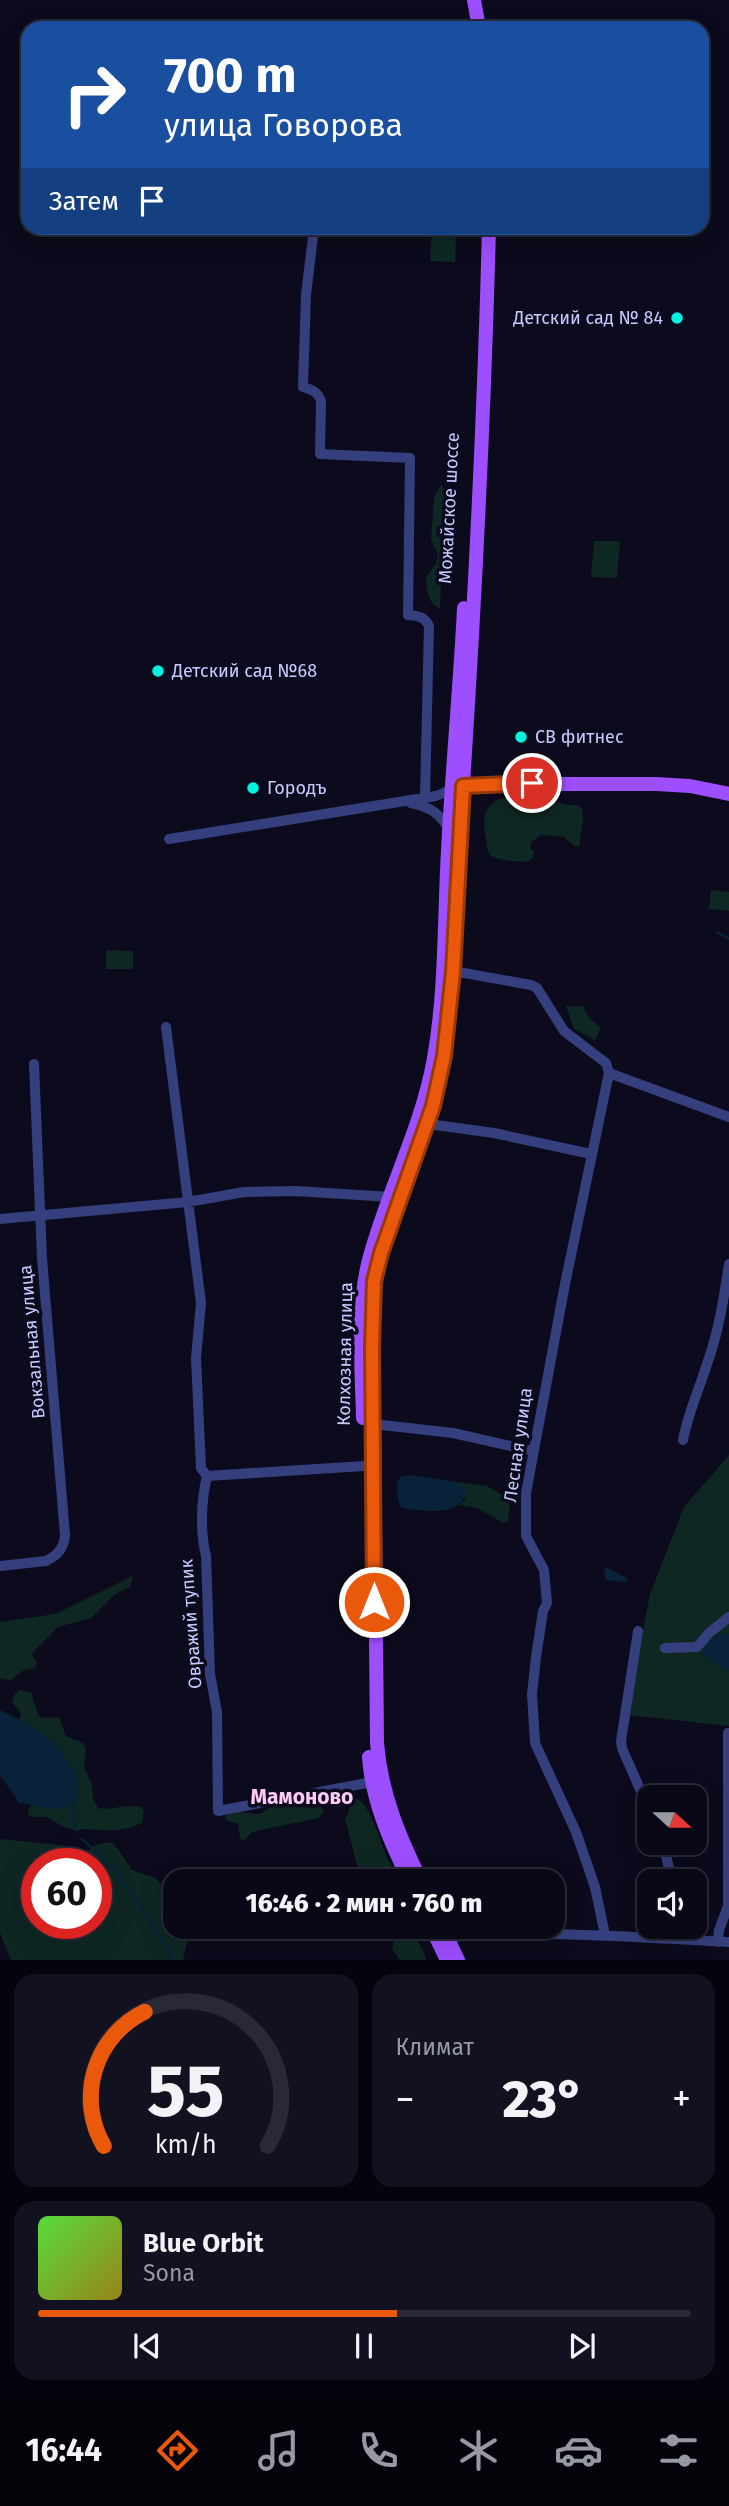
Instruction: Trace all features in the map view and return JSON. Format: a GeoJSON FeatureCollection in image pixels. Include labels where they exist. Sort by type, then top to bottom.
{"type":"FeatureCollection","features":[{"type":"Feature","properties":{"kind":"main road"},"geometry":{"type":"LineString","coordinates":[[464,0],[468,21]]}},
{"type":"Feature","properties":{"kind":"main road"},"geometry":{"type":"LineString","coordinates":[[474,0],[478,21]]}},
{"type":"Feature","properties":{"kind":"main road","name":"Можайское шоссе"},"geometry":{"type":"LineString","coordinates":[[457,788],[480,235]]}},
{"type":"Feature","properties":{"kind":"main road","name":"Можайское шоссе"},"geometry":{"type":"LineString","coordinates":[[457,788],[473,613],[489,235]]}},
{"type":"Feature","properties":{"kind":"main road"},"geometry":{"type":"LineString","coordinates":[[457,788],[481,784],[656,784],[690,786],[729,794]]}},
{"type":"Feature","properties":{"kind":"main road","name":"Колхозная улица"},"geometry":{"type":"LineString","coordinates":[[404,1869],[391,1841],[372,1782],[366,1686],[362,1333],[365,1276],[373,1246],[424,1103],[435,1055],[442,983],[449,830],[457,788]]}},
{"type":"Feature","properties":{"kind":"main road","name":"Колхозная улица"},"geometry":{"type":"LineString","coordinates":[[416,1869],[392,1817],[378,1760],[374,1616],[373,1307],[377,1265],[428,1124],[444,1056],[453,971],[457,788]]}},
{"type":"Feature","properties":{"kind":"main road"},"geometry":{"type":"LineString","coordinates":[[443,1939],[447,1960]]}},
{"type":"Feature","properties":{"kind":"main road"},"geometry":{"type":"LineString","coordinates":[[444,1939],[458,1960]]}},
{"type":"Feature","properties":{"kind":"street"},"geometry":{"type":"LineString","coordinates":[[313,235],[306,295],[303,387],[313,390],[321,401],[320,454],[410,458],[408,615],[426,619],[429,626],[425,798]]}},
{"type":"Feature","properties":{"kind":"street"},"geometry":{"type":"LineString","coordinates":[[169,839],[405,802],[457,788]]}},
{"type":"Feature","properties":{"kind":"street"},"geometry":{"type":"LineString","coordinates":[[405,802],[435,810],[444,819],[449,830]]}},
{"type":"Feature","properties":{"kind":"street"},"geometry":{"type":"LineString","coordinates":[[453,971],[537,988],[564,1031],[606,1063],[609,1073],[729,1117]]}},
{"type":"Feature","properties":{"kind":"street","name":"Овражий тупик"},"geometry":{"type":"LineString","coordinates":[[166,1027],[201,1303],[197,1358],[201,1468],[207,1476],[202,1493],[203,1547],[206,1556],[210,1674],[217,1712],[218,1811],[372,1782]]}},
{"type":"Feature","properties":{"kind":"street","name":"Вокзальная улица"},"geometry":{"type":"LineString","coordinates":[[0,1566],[46,1561],[60,1552],[65,1543],[39,1216],[34,1064]]}},
{"type":"Feature","properties":{"kind":"street","name":"Лесная улица"},"geometry":{"type":"LineString","coordinates":[[605,1935],[595,1887],[576,1832],[535,1743],[532,1694],[543,1611],[547,1603],[544,1570],[526,1536],[526,1493],[609,1073]]}},
{"type":"Feature","properties":{"kind":"street"},"geometry":{"type":"LineString","coordinates":[[428,1124],[494,1133],[591,1154]]}},
{"type":"Feature","properties":{"kind":"street"},"geometry":{"type":"LineString","coordinates":[[0,1219],[188,1202],[257,1191],[390,1197]]}},
{"type":"Feature","properties":{"kind":"street"},"geometry":{"type":"LineString","coordinates":[[683,1440],[685,1427],[710,1357],[729,1264]]}},
{"type":"Feature","properties":{"kind":"street"},"geometry":{"type":"LineString","coordinates":[[373,1424],[453,1433],[533,1451]]}},
{"type":"Feature","properties":{"kind":"street"},"geometry":{"type":"LineString","coordinates":[[207,1476],[364,1466]]}},
{"type":"Feature","properties":{"kind":"street"},"geometry":{"type":"LineString","coordinates":[[665,1648],[697,1647],[729,1617]]}},
{"type":"Feature","properties":{"kind":"street"},"geometry":{"type":"LineString","coordinates":[[638,1632],[621,1741],[638,1785]]}},
{"type":"Feature","properties":{"kind":"street"},"geometry":{"type":"LineString","coordinates":[[723,1942],[719,1930],[728,1906],[728,1733]]}},
{"type":"Feature","properties":{"kind":"street"},"geometry":{"type":"LineString","coordinates":[[565,1934],[637,1934]]}},
{"type":"Feature","properties":{"kind":"green space"},"geometry":{"type":"Polygon","coordinates":[[[432,235],[456,235],[455,262],[430,261],[432,235]]]}},
{"type":"Feature","properties":{"kind":"green space"},"geometry":{"type":"Polygon","coordinates":[[[441,485],[445,489],[440,608],[431,600],[426,578],[436,563],[438,554],[431,540],[434,498],[441,485]]]}},
{"type":"Feature","properties":{"kind":"green space"},"geometry":{"type":"Polygon","coordinates":[[[594,541],[620,541],[617,578],[591,577],[594,541]]]}},
{"type":"Feature","properties":{"kind":"green space"},"geometry":{"type":"Polygon","coordinates":[[[503,798],[549,798],[582,808],[579,847],[564,837],[541,835],[531,842],[530,848],[534,852],[528,861],[509,861],[490,855],[484,820],[491,804],[503,798]]]}},
{"type":"Feature","properties":{"kind":"green space"},"geometry":{"type":"Polygon","coordinates":[[[711,890],[729,892],[729,911],[709,909],[711,890]]]}},
{"type":"Feature","properties":{"kind":"green space"},"geometry":{"type":"Polygon","coordinates":[[[106,950],[133,951],[133,969],[106,969],[106,950]]]}},
{"type":"Feature","properties":{"kind":"green space"},"geometry":{"type":"Polygon","coordinates":[[[566,1006],[583,1006],[589,1018],[601,1028],[595,1040],[574,1029],[566,1006]]]}},
{"type":"Feature","properties":{"kind":"green space"},"geometry":{"type":"Polygon","coordinates":[[[729,1455],[729,1726],[627,1715],[650,1594],[684,1507],[729,1455]]]}},
{"type":"Feature","properties":{"kind":"green space"},"geometry":{"type":"Polygon","coordinates":[[[457,1482],[487,1486],[507,1498],[510,1509],[508,1521],[503,1523],[477,1508],[459,1505],[466,1499],[457,1482]]]}},
{"type":"Feature","properties":{"kind":"green space"},"geometry":{"type":"Polygon","coordinates":[[[133,1576],[130,1587],[115,1594],[91,1618],[58,1627],[31,1654],[37,1663],[35,1668],[24,1670],[11,1680],[0,1678],[0,1622],[55,1614],[133,1576]]]}},
{"type":"Feature","properties":{"kind":"green space"},"geometry":{"type":"Polygon","coordinates":[[[20,1690],[31,1693],[39,1716],[59,1717],[66,1736],[83,1743],[86,1748],[84,1768],[92,1784],[93,1799],[98,1808],[141,1807],[144,1811],[142,1822],[123,1829],[72,1830],[48,1818],[28,1816],[29,1808],[34,1804],[47,1808],[79,1784],[62,1754],[19,1721],[21,1713],[12,1702],[20,1690]]]}},
{"type":"Feature","properties":{"kind":"green space"},"geometry":{"type":"Polygon","coordinates":[[[356,1798],[367,1809],[393,1869],[358,1869],[345,1819],[349,1812],[349,1803],[356,1798]]]}},
{"type":"Feature","properties":{"kind":"green space"},"geometry":{"type":"Polygon","coordinates":[[[318,1799],[324,1811],[319,1818],[252,1832],[243,1841],[238,1824],[226,1820],[225,1816],[238,1812],[259,1814],[275,1805],[288,1806],[318,1799]]]}},
{"type":"Feature","properties":{"kind":"green space"},"geometry":{"type":"Polygon","coordinates":[[[0,1839],[72,1848],[21,1848],[21,1939],[112,1939],[112,1848],[92,1848],[103,1843],[112,1843],[132,1870],[156,1878],[163,1887],[163,1939],[188,1939],[183,1960],[11,1960],[0,1933],[0,1839]]]}},
{"type":"Feature","properties":{"kind":"green space"},"geometry":{"type":"Polygon","coordinates":[[[395,1939],[416,1939],[426,1960],[400,1960],[392,1949],[395,1939]]]}},
{"type":"Feature","properties":{"kind":"water"},"geometry":{"type":"Polygon","coordinates":[[[411,1475],[457,1482],[467,1492],[457,1506],[448,1509],[429,1511],[401,1507],[397,1484],[400,1477],[411,1475]]]}},
{"type":"Feature","properties":{"kind":"water"},"geometry":{"type":"Polygon","coordinates":[[[606,1567],[627,1578],[627,1582],[606,1580],[606,1567]]]}},
{"type":"Feature","properties":{"kind":"water"},"geometry":{"type":"Polygon","coordinates":[[[720,1634],[729,1636],[729,1672],[714,1664],[704,1654],[704,1645],[720,1634]]]}},
{"type":"Feature","properties":{"kind":"water"},"geometry":{"type":"Polygon","coordinates":[[[0,1710],[38,1730],[62,1754],[75,1774],[78,1785],[78,1794],[73,1802],[57,1809],[18,1803],[0,1776],[0,1710]]]}},
{"type":"Feature","properties":{"kind":"waterway"},"geometry":{"type":"LineString","coordinates":[[717,932],[729,939]]}},
{"type":"Feature","properties":{"kind":"waterway"},"geometry":{"type":"LineString","coordinates":[[72,1799],[72,1818],[77,1831]]}},
{"type":"Feature","properties":{"kind":"waterway"},"geometry":{"type":"LineString","coordinates":[[82,1839],[121,1880],[173,1960]]}},
{"type":"Feature","properties":{"kind":"place","name":"Детский сад № 84"},"geometry":{"type":"Point","coordinates":[677,318]}},
{"type":"Feature","properties":{"kind":"place","name":"Детский сад №68"},"geometry":{"type":"Point","coordinates":[158,671]}},
{"type":"Feature","properties":{"kind":"place","name":"СВ фитнес"},"geometry":{"type":"Point","coordinates":[521,737]}},
{"type":"Feature","properties":{"kind":"place","name":"Городъ"},"geometry":{"type":"Point","coordinates":[253,788]}},
{"type":"Feature","properties":{"kind":"district","name":"Мамоново"},"geometry":{"type":"Point","coordinates":[302,1797]}},
{"type":"Feature","properties":{"kind":"route"},"geometry":{"type":"LineString","coordinates":[[374,1602],[374,1281],[381,1253],[433,1106],[444,1056],[453,971],[463,786],[532,783]]}}]}
